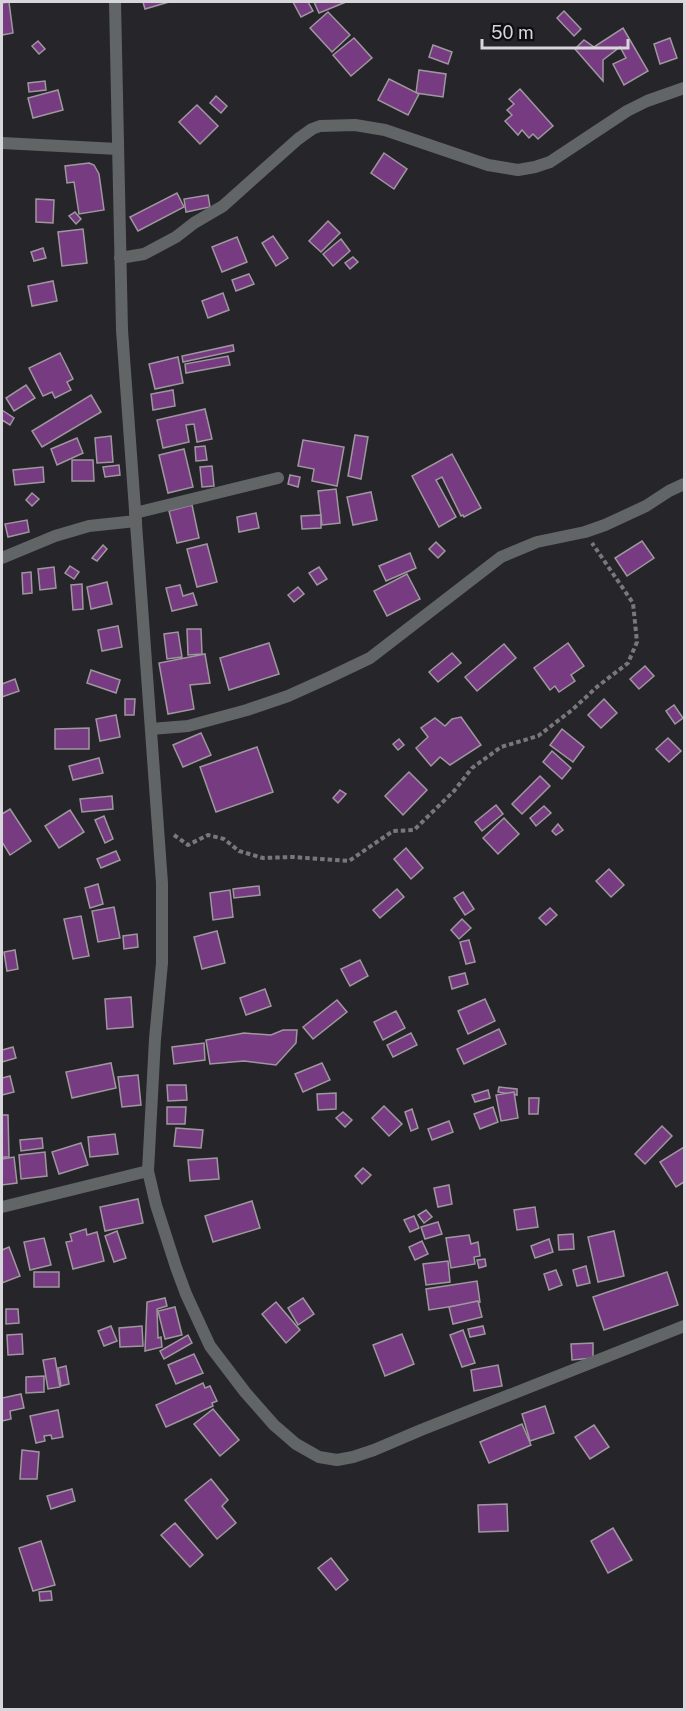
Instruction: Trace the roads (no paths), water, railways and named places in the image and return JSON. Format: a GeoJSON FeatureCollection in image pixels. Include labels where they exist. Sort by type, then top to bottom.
{"type":"FeatureCollection","features":[{"type":"Feature","properties":{"kind":"street"},"geometry":{"type":"LineString","coordinates":[[115,2],[122,330],[162,883],[163,921],[148,1172],[156,1205],[186,1294],[210,1347],[274,1425],[296,1444],[319,1457],[337,1460],[374,1450],[684,1326]]}},
{"type":"Feature","properties":{"kind":"street"},"geometry":{"type":"LineString","coordinates":[[120,258],[144,254],[176,237],[222,206],[298,139],[320,126],[355,125],[385,130],[488,165],[518,170],[550,162],[627,111],[684,88]]}},
{"type":"Feature","properties":{"kind":"street"},"geometry":{"type":"LineString","coordinates":[[2,142],[118,149]]}},
{"type":"Feature","properties":{"kind":"street"},"geometry":{"type":"LineString","coordinates":[[2,558],[55,536],[89,526],[135,517],[278,478]]}},
{"type":"Feature","properties":{"kind":"street"},"geometry":{"type":"LineString","coordinates":[[151,729],[188,726],[247,710],[288,696],[328,678],[370,658],[501,557],[537,542],[585,532],[646,506],[684,484]]}},
{"type":"Feature","properties":{"kind":"street"},"geometry":{"type":"LineString","coordinates":[[2,1207],[148,1172]]}}]}
